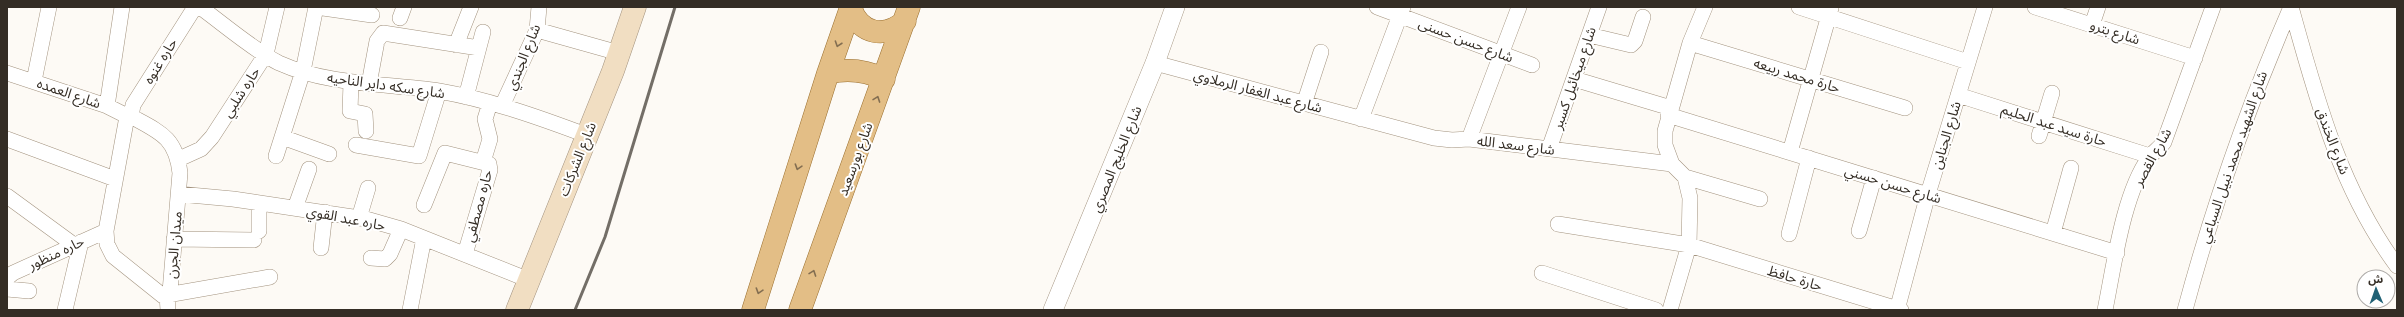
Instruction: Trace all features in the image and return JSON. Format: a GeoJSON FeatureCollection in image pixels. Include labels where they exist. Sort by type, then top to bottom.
{"type":"FeatureCollection","features":[{"type":"Feature","properties":{"kind":"main road","name":"شارع الشركات"},"geometry":{"type":"LineString","coordinates":[[517,310],[619,53],[635,7]]}},
{"type":"Feature","properties":{"kind":"main road"},"geometry":{"type":"LineString","coordinates":[[851,8],[854,18],[860,26],[874,32],[889,32],[907,14]]}},
{"type":"Feature","properties":{"kind":"main road"},"geometry":{"type":"LineString","coordinates":[[753,310],[828,73],[851,8]]}},
{"type":"Feature","properties":{"kind":"main road","name":"شارع بورسعيد"},"geometry":{"type":"LineString","coordinates":[[800,310],[907,14]]}},
{"type":"Feature","properties":{"kind":"main road"},"geometry":{"type":"LineString","coordinates":[[828,73],[851,69],[874,74],[884,79]]}},
{"type":"Feature","properties":{"kind":"street"},"geometry":{"type":"LineString","coordinates":[[34,82],[49,7]]}},
{"type":"Feature","properties":{"kind":"street"},"geometry":{"type":"LineString","coordinates":[[107,106],[122,7]]}},
{"type":"Feature","properties":{"kind":"street","name":"حاره غنوه"},"geometry":{"type":"LineString","coordinates":[[130,117],[133,105],[195,7]]}},
{"type":"Feature","properties":{"kind":"street","name":"شارع سكه داير الناحيه"},"geometry":{"type":"LineString","coordinates":[[200,7],[218,13],[266,54],[278,62],[303,72],[351,83],[439,92],[466,97],[539,117],[586,135]]}},
{"type":"Feature","properties":{"kind":"street","name":"حاره شلبي"},"geometry":{"type":"LineString","coordinates":[[179,159],[201,149],[212,137],[266,54],[277,7]]}},
{"type":"Feature","properties":{"kind":"street"},"geometry":{"type":"LineString","coordinates":[[276,156],[303,72],[316,7],[372,15]]}},
{"type":"Feature","properties":{"kind":"street"},"geometry":{"type":"LineString","coordinates":[[456,44],[471,7]]}},
{"type":"Feature","properties":{"kind":"street","name":"شارع الجندي"},"geometry":{"type":"LineString","coordinates":[[483,162],[490,139],[485,119],[496,104],[537,30],[539,7]]}},
{"type":"Feature","properties":{"kind":"street","name":"شارع الخليج المصري"},"geometry":{"type":"LineString","coordinates":[[1053,310],[1155,63],[1175,7]]}},
{"type":"Feature","properties":{"kind":"street","name":"شارع حسن حسنى"},"geometry":{"type":"LineString","coordinates":[[1377,7],[1402,11],[1532,65]]}},
{"type":"Feature","properties":{"kind":"street"},"geometry":{"type":"LineString","coordinates":[[1469,139],[1519,7]]}},
{"type":"Feature","properties":{"kind":"street","name":"شارع ميخائيل كسبر"},"geometry":{"type":"LineString","coordinates":[[1549,149],[1599,7]]}},
{"type":"Feature","properties":{"kind":"street"},"geometry":{"type":"LineString","coordinates":[[1705,7],[1690,43],[1665,131],[1665,145],[1672,164],[1685,177],[1760,199]]}},
{"type":"Feature","properties":{"kind":"street"},"geometry":{"type":"LineString","coordinates":[[1799,7],[1830,12],[1968,62]]}},
{"type":"Feature","properties":{"kind":"street","name":"شارع الجناين"},"geometry":{"type":"LineString","coordinates":[[1898,310],[1928,194],[1985,7]]}},
{"type":"Feature","properties":{"kind":"street","name":"شارع بترو"},"geometry":{"type":"LineString","coordinates":[[2035,7],[2195,58]]}},
{"type":"Feature","properties":{"kind":"street"},"geometry":{"type":"LineString","coordinates":[[2092,25],[2098,7]]}},
{"type":"Feature","properties":{"kind":"street","name":"شارع القصر"},"geometry":{"type":"LineString","coordinates":[[2105,310],[2128,206],[2139,177],[2150,156],[2164,142],[2213,7]]}},
{"type":"Feature","properties":{"kind":"street","name":"شارع الخندق"},"geometry":{"type":"LineString","coordinates":[[2291,7],[2316,99],[2331,142],[2370,223],[2397,266]]}},
{"type":"Feature","properties":{"kind":"street","name":"شارع الشهيد محمد نبيل السباعي"},"geometry":{"type":"LineString","coordinates":[[2185,310],[2206,230],[2231,157],[2263,71],[2291,7]]}},
{"type":"Feature","properties":{"kind":"street"},"geometry":{"type":"LineString","coordinates":[[1361,119],[1402,11]]}},
{"type":"Feature","properties":{"kind":"street"},"geometry":{"type":"LineString","coordinates":[[1790,152],[1830,12]]}},
{"type":"Feature","properties":{"kind":"street"},"geometry":{"type":"LineString","coordinates":[[1589,35],[1631,45],[1635,41],[1643,17]]}},
{"type":"Feature","properties":{"kind":"street"},"geometry":{"type":"LineString","coordinates":[[537,30],[619,53]]}},
{"type":"Feature","properties":{"kind":"street"},"geometry":{"type":"LineString","coordinates":[[466,97],[483,32]]}},
{"type":"Feature","properties":{"kind":"street"},"geometry":{"type":"LineString","coordinates":[[369,84],[377,41],[383,33],[479,48]]}},
{"type":"Feature","properties":{"kind":"street","name":"حارة محمد ربيعه"},"geometry":{"type":"LineString","coordinates":[[1690,43],[1905,108]]}},
{"type":"Feature","properties":{"kind":"street"},"geometry":{"type":"LineString","coordinates":[[1304,104],[1320,52]]}},
{"type":"Feature","properties":{"kind":"street","name":"شارع عبد الغفار الرملاوي"},"geometry":{"type":"LineString","coordinates":[[1155,63],[1361,119]]}},
{"type":"Feature","properties":{"kind":"street","name":"شارع العمده"},"geometry":{"type":"LineString","coordinates":[[7,72],[107,106],[130,117]]}},
{"type":"Feature","properties":{"kind":"street","name":"شارع حسن حسني"},"geometry":{"type":"LineString","coordinates":[[1574,79],[1790,152],[2117,253]]}},
{"type":"Feature","properties":{"kind":"street"},"geometry":{"type":"LineString","coordinates":[[351,83],[350,111],[365,114],[366,132]]}},
{"type":"Feature","properties":{"kind":"street"},"geometry":{"type":"LineString","coordinates":[[356,145],[415,157],[420,156],[439,92]]}},
{"type":"Feature","properties":{"kind":"street"},"geometry":{"type":"LineString","coordinates":[[2039,136],[2052,93]]}},
{"type":"Feature","properties":{"kind":"street","name":"حارة سيد عبد الحليم"},"geometry":{"type":"LineString","coordinates":[[1958,95],[2150,156]]}},
{"type":"Feature","properties":{"kind":"street","name":"ميدان الجرن"},"geometry":{"type":"LineString","coordinates":[[130,117],[164,134],[173,146],[179,159],[180,173],[170,292],[167,295],[159,295],[113,256],[107,244],[106,230],[126,122],[130,117]]}},
{"type":"Feature","properties":{"kind":"street","name":"شارع سعد الله"},"geometry":{"type":"LineString","coordinates":[[1361,119],[1434,138],[1469,139],[1672,164]]}},
{"type":"Feature","properties":{"kind":"street"},"geometry":{"type":"LineString","coordinates":[[282,136],[329,154]]}},
{"type":"Feature","properties":{"kind":"street"},"geometry":{"type":"LineString","coordinates":[[7,139],[115,179]]}},
{"type":"Feature","properties":{"kind":"street"},"geometry":{"type":"LineString","coordinates":[[422,152],[442,157],[424,205]]}},
{"type":"Feature","properties":{"kind":"street","name":"حاره مصطفي"},"geometry":{"type":"LineString","coordinates":[[442,157],[447,152],[489,164],[491,168],[465,254]]}},
{"type":"Feature","properties":{"kind":"street"},"geometry":{"type":"LineString","coordinates":[[1789,234],[1809,158]]}},
{"type":"Feature","properties":{"kind":"street"},"geometry":{"type":"LineString","coordinates":[[2053,233],[2071,168]]}},
{"type":"Feature","properties":{"kind":"street"},"geometry":{"type":"LineString","coordinates":[[295,208],[309,169]]}},
{"type":"Feature","properties":{"kind":"street"},"geometry":{"type":"LineString","coordinates":[[1670,310],[1689,245],[1690,198],[1685,177]]}},
{"type":"Feature","properties":{"kind":"street"},"geometry":{"type":"LineString","coordinates":[[1859,232],[1874,178]]}},
{"type":"Feature","properties":{"kind":"street"},"geometry":{"type":"LineString","coordinates":[[359,218],[368,188]]}},
{"type":"Feature","properties":{"kind":"street","name":"حاره عبد القوي"},"geometry":{"type":"LineString","coordinates":[[178,194],[259,203],[359,218],[424,238],[529,280]]}},
{"type":"Feature","properties":{"kind":"street"},"geometry":{"type":"LineString","coordinates":[[7,196],[78,243],[65,310]]}},
{"type":"Feature","properties":{"kind":"street"},"geometry":{"type":"LineString","coordinates":[[174,239],[257,235],[259,203]]}},
{"type":"Feature","properties":{"kind":"street"},"geometry":{"type":"LineString","coordinates":[[320,248],[325,212]]}},
{"type":"Feature","properties":{"kind":"street","name":"حارة حافظ"},"geometry":{"type":"LineString","coordinates":[[1558,224],[1689,245],[1898,310]]}},
{"type":"Feature","properties":{"kind":"street","name":"حاره منظور"},"geometry":{"type":"LineString","coordinates":[[7,278],[14,273],[106,230]]}},
{"type":"Feature","properties":{"kind":"street"},"geometry":{"type":"LineString","coordinates":[[371,258],[385,259],[390,254],[401,230]]}},
{"type":"Feature","properties":{"kind":"street"},"geometry":{"type":"LineString","coordinates":[[410,310],[424,238]]}},
{"type":"Feature","properties":{"kind":"street"},"geometry":{"type":"LineString","coordinates":[[1542,273],[1656,310]]}},
{"type":"Feature","properties":{"kind":"street"},"geometry":{"type":"LineString","coordinates":[[168,310],[167,295],[270,277]]}},
{"type":"Feature","properties":{"kind":"street"},"geometry":{"type":"LineString","coordinates":[[7,289],[29,291]]}},
{"type":"Feature","properties":{"kind":"railway"},"geometry":{"type":"LineString","coordinates":[[575,310],[605,237],[675,7]]}}]}
